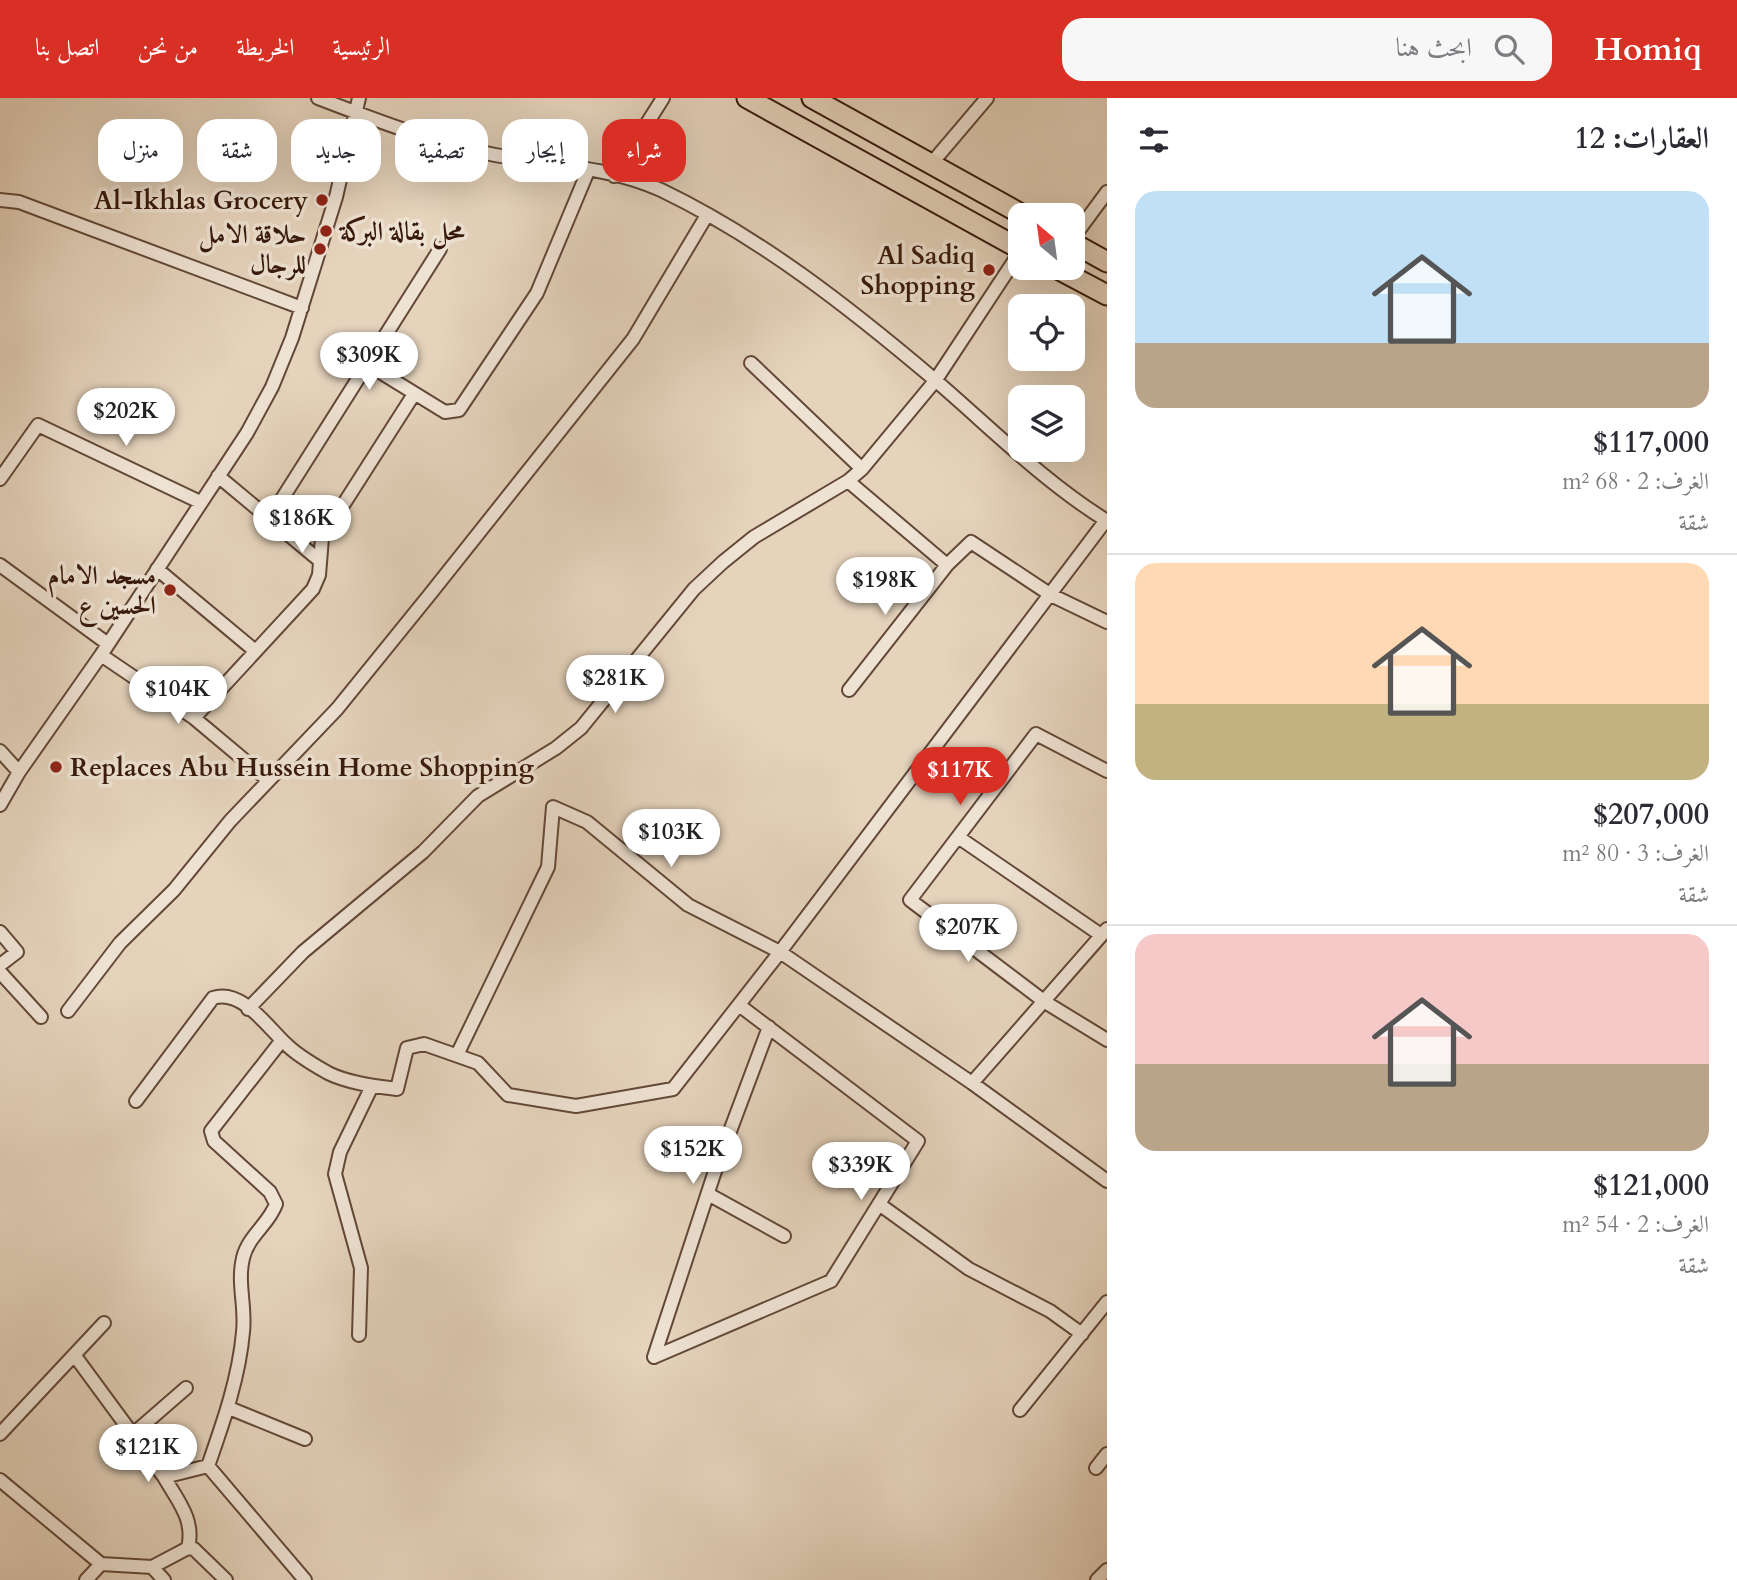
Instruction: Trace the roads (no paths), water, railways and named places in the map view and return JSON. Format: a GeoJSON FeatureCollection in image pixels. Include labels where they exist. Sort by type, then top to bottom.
{"type":"FeatureCollection","features":[{"type":"Feature","properties":{"kind":"main road"},"geometry":{"type":"LineString","coordinates":[[747,98],[1008,244]]}},
{"type":"Feature","properties":{"kind":"main road"},"geometry":{"type":"LineString","coordinates":[[812,98],[1008,207]]}},
{"type":"Feature","properties":{"kind":"main road"},"geometry":{"type":"LineString","coordinates":[[1085,248],[1107,262]]}},
{"type":"Feature","properties":{"kind":"main road"},"geometry":{"type":"LineString","coordinates":[[1079,280],[1107,295]]}},
{"type":"Feature","properties":{"kind":"street"},"geometry":{"type":"LineString","coordinates":[[318,98],[465,148],[502,155]]}},
{"type":"Feature","properties":{"kind":"street"},"geometry":{"type":"LineString","coordinates":[[0,805],[19,772],[218,476],[272,387],[302,308],[336,197],[353,111],[359,98]]}},
{"type":"Feature","properties":{"kind":"street"},"geometry":{"type":"LineString","coordinates":[[650,119],[663,98]]}},
{"type":"Feature","properties":{"kind":"street"},"geometry":{"type":"LineString","coordinates":[[931,164],[987,98]]}},
{"type":"Feature","properties":{"kind":"street"},"geometry":{"type":"LineString","coordinates":[[588,171],[602,174]]}},
{"type":"Feature","properties":{"kind":"street"},"geometry":{"type":"LineString","coordinates":[[367,364],[445,412],[455,412],[463,407],[537,293],[583,182]]}},
{"type":"Feature","properties":{"kind":"street"},"geometry":{"type":"LineString","coordinates":[[136,1101],[213,998],[229,996],[248,1009],[282,1040],[332,1075],[372,1086],[397,1089],[407,1048],[424,1044],[478,1063],[508,1095],[576,1106],[673,1089],[1107,521],[1018,455],[935,381],[815,284],[707,215],[639,182]]}},
{"type":"Feature","properties":{"kind":"street"},"geometry":{"type":"LineString","coordinates":[[1085,224],[1107,192]]}},
{"type":"Feature","properties":{"kind":"street"},"geometry":{"type":"LineString","coordinates":[[0,200],[32,206],[302,308]]}},
{"type":"Feature","properties":{"kind":"street"},"geometry":{"type":"LineString","coordinates":[[68,1011],[120,943],[174,890],[230,821],[337,709],[620,356],[707,215]]}},
{"type":"Feature","properties":{"kind":"street"},"geometry":{"type":"LineString","coordinates":[[270,518],[440,249]]}},
{"type":"Feature","properties":{"kind":"street"},"geometry":{"type":"LineString","coordinates":[[248,1009],[303,953],[424,852],[478,796],[556,748],[581,728],[694,589],[723,562],[754,537],[848,481],[862,469],[935,381],[1008,269]]}},
{"type":"Feature","properties":{"kind":"street"},"geometry":{"type":"LineString","coordinates":[[751,363],[862,469]]}},
{"type":"Feature","properties":{"kind":"street"},"geometry":{"type":"LineString","coordinates":[[194,718],[313,589],[319,575],[319,545],[414,394]]}},
{"type":"Feature","properties":{"kind":"street"},"geometry":{"type":"LineString","coordinates":[[0,480],[38,425],[200,502]]}},
{"type":"Feature","properties":{"kind":"street"},"geometry":{"type":"LineString","coordinates":[[218,476],[319,560]]}},
{"type":"Feature","properties":{"kind":"street"},"geometry":{"type":"LineString","coordinates":[[848,481],[947,565]]}},
{"type":"Feature","properties":{"kind":"street"},"geometry":{"type":"LineString","coordinates":[[849,690],[947,565],[971,542],[1051,595],[1107,622]]}},
{"type":"Feature","properties":{"kind":"street"},"geometry":{"type":"LineString","coordinates":[[0,565],[268,780]]}},
{"type":"Feature","properties":{"kind":"street"},"geometry":{"type":"LineString","coordinates":[[157,569],[254,650]]}},
{"type":"Feature","properties":{"kind":"street"},"geometry":{"type":"LineString","coordinates":[[1107,771],[1036,734],[910,900],[1045,1002],[1107,1040]]}},
{"type":"Feature","properties":{"kind":"street"},"geometry":{"type":"LineString","coordinates":[[0,751],[19,772]]}},
{"type":"Feature","properties":{"kind":"street"},"geometry":{"type":"LineString","coordinates":[[457,1055],[548,867],[553,807],[587,822],[688,905],[780,952],[971,1083],[1107,1181]]}},
{"type":"Feature","properties":{"kind":"street"},"geometry":{"type":"LineString","coordinates":[[958,837],[1104,932],[971,1083]]}},
{"type":"Feature","properties":{"kind":"street"},"geometry":{"type":"LineString","coordinates":[[0,932],[17,952],[0,965]]}},
{"type":"Feature","properties":{"kind":"street"},"geometry":{"type":"LineString","coordinates":[[0,972],[41,1017]]}},
{"type":"Feature","properties":{"kind":"street"},"geometry":{"type":"LineString","coordinates":[[739,1005],[769,1027],[918,1141],[831,1281],[654,1357],[708,1194],[769,1027]]}},
{"type":"Feature","properties":{"kind":"street"},"geometry":{"type":"LineString","coordinates":[[208,1466],[229,1408],[244,1331],[239,1289],[243,1258],[248,1241],[276,1204],[270,1192],[214,1140],[211,1131],[282,1040]]}},
{"type":"Feature","properties":{"kind":"street"},"geometry":{"type":"LineString","coordinates":[[359,1335],[361,1268],[335,1174],[340,1152],[372,1086]]}},
{"type":"Feature","properties":{"kind":"street"},"geometry":{"type":"LineString","coordinates":[[708,1194],[784,1236]]}},
{"type":"Feature","properties":{"kind":"street"},"geometry":{"type":"LineString","coordinates":[[879,1204],[969,1269],[1050,1311],[1082,1334]]}},
{"type":"Feature","properties":{"kind":"street"},"geometry":{"type":"LineString","coordinates":[[1020,1410],[1107,1302]]}},
{"type":"Feature","properties":{"kind":"street"},"geometry":{"type":"LineString","coordinates":[[0,1434],[104,1323]]}},
{"type":"Feature","properties":{"kind":"street"},"geometry":{"type":"LineString","coordinates":[[75,1356],[164,1477],[189,1519],[192,1532],[188,1548]]}},
{"type":"Feature","properties":{"kind":"street"},"geometry":{"type":"LineString","coordinates":[[132,1435],[186,1388]]}},
{"type":"Feature","properties":{"kind":"street"},"geometry":{"type":"LineString","coordinates":[[229,1408],[305,1439]]}},
{"type":"Feature","properties":{"kind":"street"},"geometry":{"type":"LineString","coordinates":[[1096,1468],[1107,1454]]}},
{"type":"Feature","properties":{"kind":"street"},"geometry":{"type":"LineString","coordinates":[[164,1477],[208,1466]]}},
{"type":"Feature","properties":{"kind":"street"},"geometry":{"type":"LineString","coordinates":[[208,1466],[304,1580]]}},
{"type":"Feature","properties":{"kind":"street"},"geometry":{"type":"LineString","coordinates":[[0,1480],[101,1564],[152,1567],[188,1548],[194,1549],[226,1580]]}},
{"type":"Feature","properties":{"kind":"street"},"geometry":{"type":"LineString","coordinates":[[86,1580],[101,1564]]}},
{"type":"Feature","properties":{"kind":"street"},"geometry":{"type":"LineString","coordinates":[[152,1567],[164,1580]]}},
{"type":"Feature","properties":{"kind":"street"},"geometry":{"type":"LineString","coordinates":[[1097,1580],[1107,1570]]}},
{"type":"Feature","properties":{"kind":"place","name":"Al-Ikhlas Grocery"},"geometry":{"type":"Point","coordinates":[322,200]}},
{"type":"Feature","properties":{"kind":"place","name":"محل بقالة البركة"},"geometry":{"type":"Point","coordinates":[326,231]}},
{"type":"Feature","properties":{"kind":"place","name":"حلاقة الامل للرجال"},"geometry":{"type":"Point","coordinates":[320,249]}},
{"type":"Feature","properties":{"kind":"place","name":"Al Sadiq Shopping"},"geometry":{"type":"Point","coordinates":[989,270]}},
{"type":"Feature","properties":{"kind":"place","name":"مسجد الامام الحسين ع"},"geometry":{"type":"Point","coordinates":[170,590]}},
{"type":"Feature","properties":{"kind":"place","name":"Replaces Abu Hussein Home Shopping"},"geometry":{"type":"Point","coordinates":[56,767]}}]}
